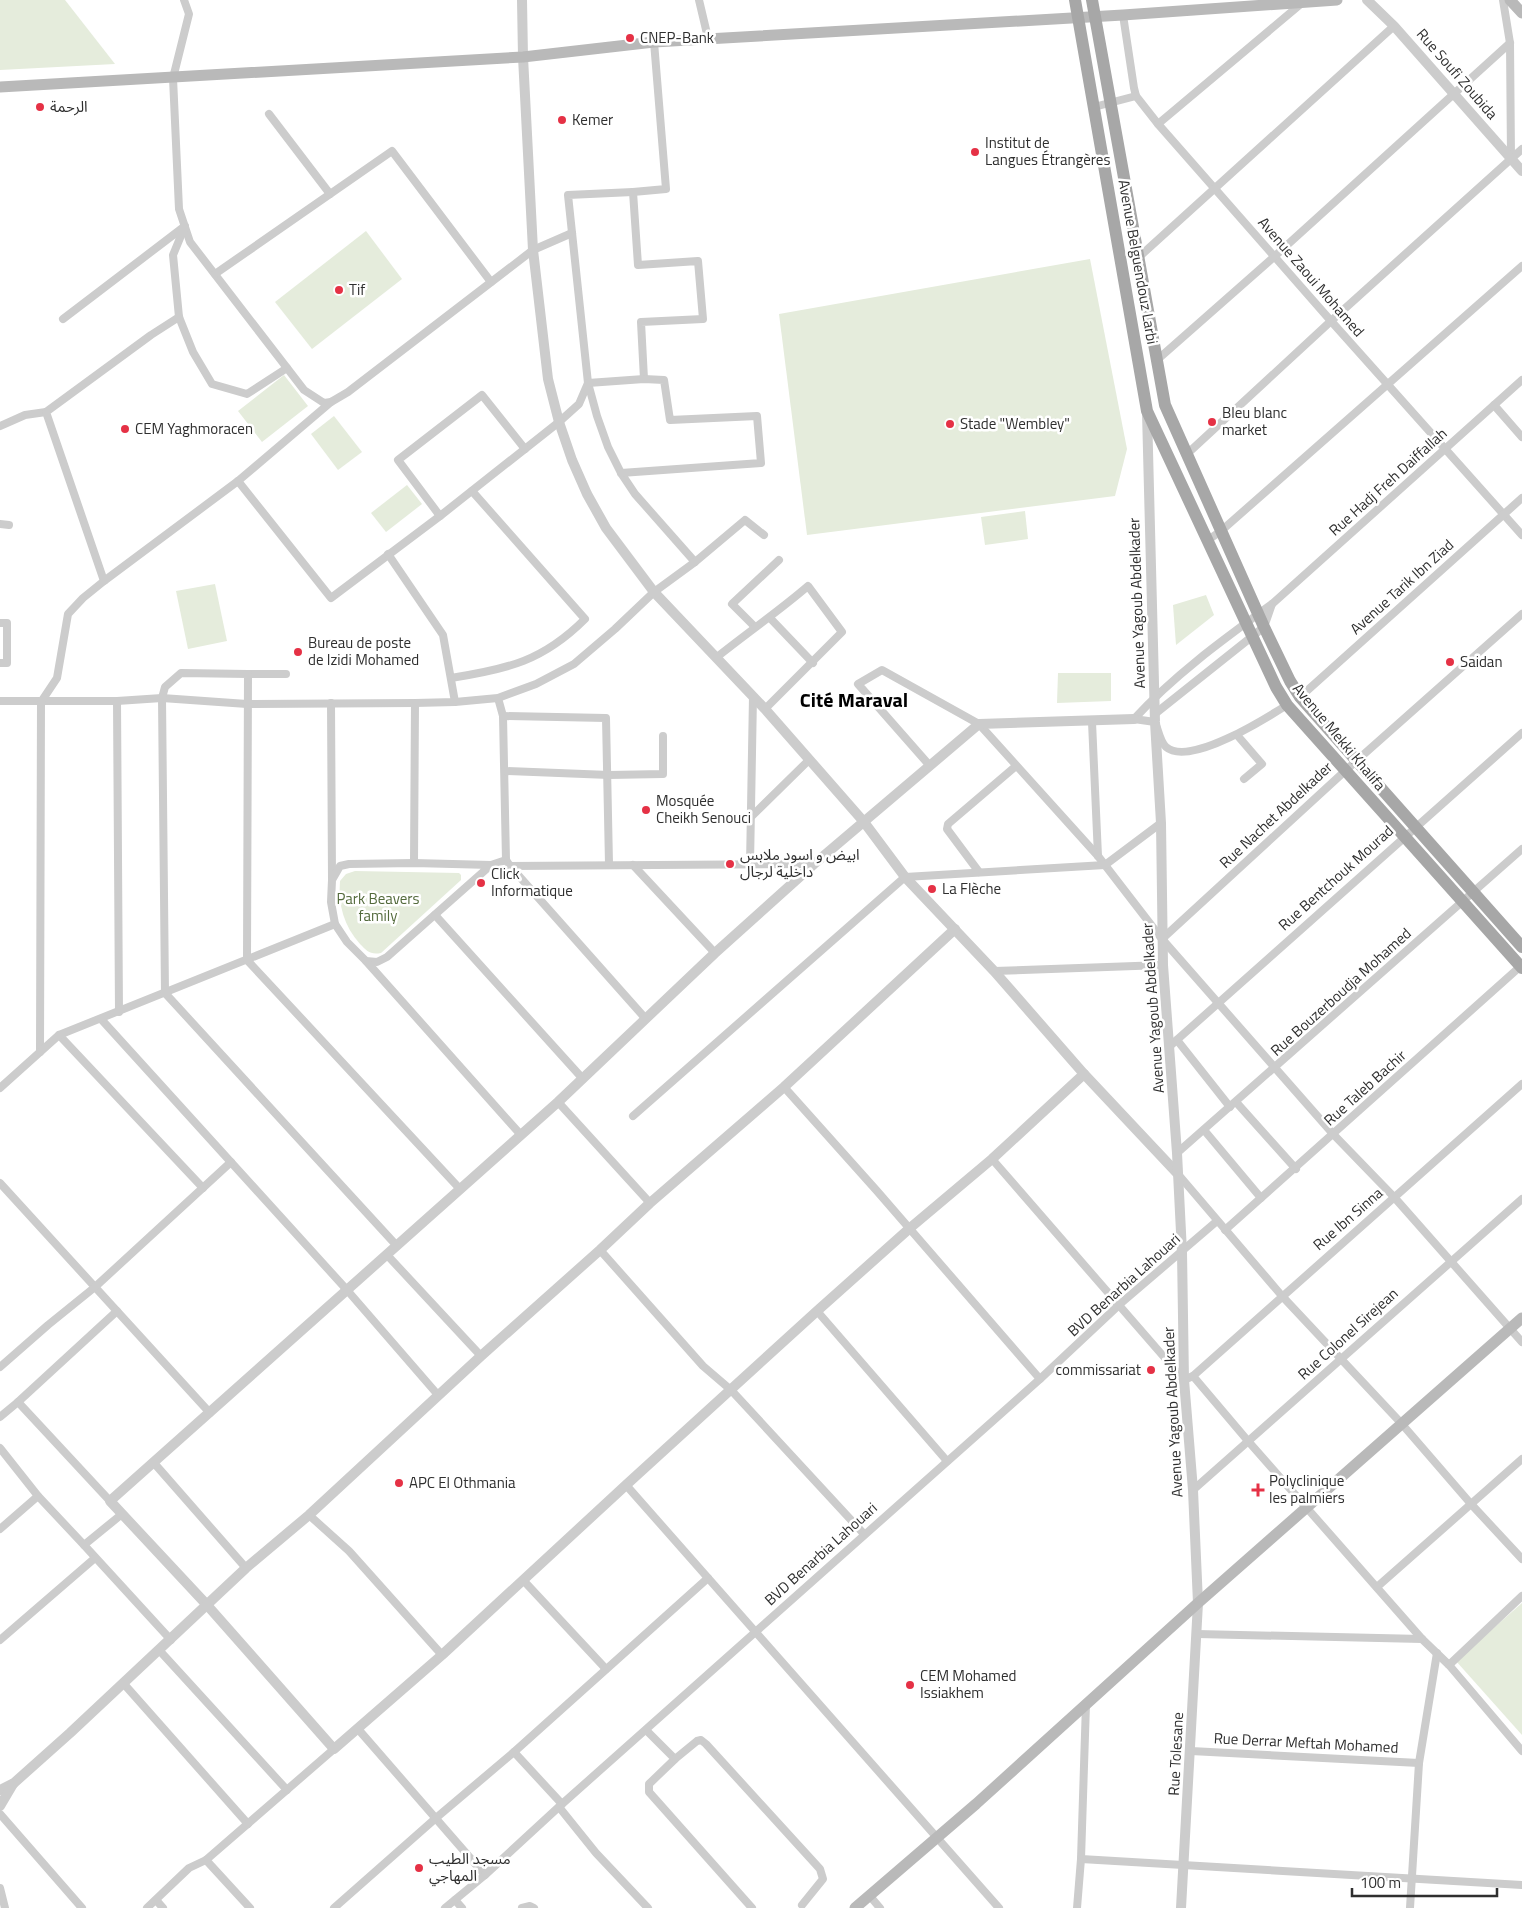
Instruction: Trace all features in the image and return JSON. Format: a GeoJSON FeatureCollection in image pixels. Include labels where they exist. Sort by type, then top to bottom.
{"type":"FeatureCollection","features":[{"type":"Feature","properties":{"kind":"main road","name":"Avenue Belguendouz Larbi"},"geometry":{"type":"LineString","coordinates":[[1075,0],[1147,411]]}},
{"type":"Feature","properties":{"kind":"main road","name":"Avenue Mekki Khalifa"},"geometry":{"type":"LineString","coordinates":[[1092,0],[1165,405],[1264,627],[1290,682],[1300,697],[1522,948]]}},
{"type":"Feature","properties":{"kind":"main road"},"geometry":{"type":"LineString","coordinates":[[0,87],[523,58],[654,42],[708,38],[1123,15],[1337,0]]}},
{"type":"Feature","properties":{"kind":"main road"},"geometry":{"type":"LineString","coordinates":[[1509,1],[1522,14]]}},
{"type":"Feature","properties":{"kind":"main road","name":"Avenue Mekki Khalifa"},"geometry":{"type":"LineString","coordinates":[[1147,411],[1286,705],[1462,902],[1522,966]]}},
{"type":"Feature","properties":{"kind":"main road"},"geometry":{"type":"LineString","coordinates":[[855,1908],[938,1837],[1306,1507],[1522,1318]]}},
{"type":"Feature","properties":{"kind":"street"},"geometry":{"type":"LineString","coordinates":[[184,0],[189,14],[173,78],[179,209],[190,242],[304,390],[324,403],[332,402]]}},
{"type":"Feature","properties":{"kind":"street"},"geometry":{"type":"LineString","coordinates":[[522,0],[523,58],[533,250],[548,379],[559,422],[572,460],[587,494],[606,528],[654,592],[765,709],[864,822],[905,877],[994,971],[1084,1074],[1177,1173],[1282,1296],[1401,1423],[1471,1504],[1522,1559]]}},
{"type":"Feature","properties":{"kind":"street"},"geometry":{"type":"LineString","coordinates":[[699,0],[708,38]]}},
{"type":"Feature","properties":{"kind":"street","name":"Rue Soufi Zoubida"},"geometry":{"type":"LineString","coordinates":[[1367,0],[1394,26],[1522,171]]}},
{"type":"Feature","properties":{"kind":"street"},"geometry":{"type":"LineString","coordinates":[[1509,1],[1506,18],[1510,43],[1511,158]]}},
{"type":"Feature","properties":{"kind":"street"},"geometry":{"type":"LineString","coordinates":[[1158,124],[1304,2]]}},
{"type":"Feature","properties":{"kind":"street"},"geometry":{"type":"LineString","coordinates":[[1506,18],[1522,14]]}},
{"type":"Feature","properties":{"kind":"street","name":"Avenue Zaoui Mohamed"},"geometry":{"type":"LineString","coordinates":[[1123,15],[1136,96],[1158,124],[1331,321],[1522,535]]}},
{"type":"Feature","properties":{"kind":"street"},"geometry":{"type":"LineString","coordinates":[[1139,257],[1394,26]]}},
{"type":"Feature","properties":{"kind":"street"},"geometry":{"type":"LineString","coordinates":[[654,42],[666,189],[568,195],[588,383],[608,447],[621,473],[635,494],[695,562]]}},
{"type":"Feature","properties":{"kind":"street"},"geometry":{"type":"LineString","coordinates":[[1156,360],[1275,256],[1510,43]]}},
{"type":"Feature","properties":{"kind":"street"},"geometry":{"type":"LineString","coordinates":[[1094,107],[1136,96]]}},
{"type":"Feature","properties":{"kind":"street"},"geometry":{"type":"LineString","coordinates":[[268,114],[330,194]]}},
{"type":"Feature","properties":{"kind":"street"},"geometry":{"type":"LineString","coordinates":[[1187,454],[1522,149]]}},
{"type":"Feature","properties":{"kind":"street"},"geometry":{"type":"LineString","coordinates":[[215,274],[392,151],[491,282]]}},
{"type":"Feature","properties":{"kind":"street"},"geometry":{"type":"LineString","coordinates":[[633,192],[638,265],[698,261],[703,319],[641,322],[644,379]]}},
{"type":"Feature","properties":{"kind":"street"},"geometry":{"type":"LineString","coordinates":[[185,226],[173,254],[179,318],[193,352],[212,384],[248,394],[287,368]]}},
{"type":"Feature","properties":{"kind":"street"},"geometry":{"type":"LineString","coordinates":[[63,319],[185,226]]}},
{"type":"Feature","properties":{"kind":"street"},"geometry":{"type":"LineString","coordinates":[[40,1052],[41,702],[57,678],[68,614],[83,598],[104,581],[238,481],[332,402],[348,392],[533,250],[572,233]]}},
{"type":"Feature","properties":{"kind":"street"},"geometry":{"type":"LineString","coordinates":[[1208,540],[1221,531],[1522,266]]}},
{"type":"Feature","properties":{"kind":"street"},"geometry":{"type":"LineString","coordinates":[[0,426],[25,415],[46,412],[151,335],[179,318]]}},
{"type":"Feature","properties":{"kind":"street"},"geometry":{"type":"LineString","coordinates":[[588,383],[644,379],[664,380],[670,420],[757,416],[760,463],[621,473]]}},
{"type":"Feature","properties":{"kind":"street","name":"Rue Hadj Freh Daiffallah"},"geometry":{"type":"LineString","coordinates":[[1134,719],[1155,697],[1272,604],[1522,380]]}},
{"type":"Feature","properties":{"kind":"street"},"geometry":{"type":"LineString","coordinates":[[238,481],[331,598],[440,516],[559,422],[579,404],[588,383]]}},
{"type":"Feature","properties":{"kind":"street"},"geometry":{"type":"LineString","coordinates":[[440,516],[398,460],[482,395],[525,449]]}},
{"type":"Feature","properties":{"kind":"street"},"geometry":{"type":"LineString","coordinates":[[1494,405],[1522,437]]}},
{"type":"Feature","properties":{"kind":"street","name":"Avenue Yagoub Abdelkader"},"geometry":{"type":"LineString","coordinates":[[1147,411],[1155,697],[1161,823],[1163,965],[1173,1043],[1177,1173],[1189,1378],[1198,1603]]}},
{"type":"Feature","properties":{"kind":"street"},"geometry":{"type":"LineString","coordinates":[[46,412],[104,581]]}},
{"type":"Feature","properties":{"kind":"street"},"geometry":{"type":"LineString","coordinates":[[450,678],[495,671],[521,662],[548,650],[567,637],[585,619],[472,491]]}},
{"type":"Feature","properties":{"kind":"street","name":"Avenue Tarik Ibn Ziad"},"geometry":{"type":"LineString","coordinates":[[1300,697],[1522,498]]}},
{"type":"Feature","properties":{"kind":"street"},"geometry":{"type":"LineString","coordinates":[[0,701],[116,701],[162,698],[247,704],[414,703],[498,698],[536,684],[574,664],[654,592],[695,562],[745,520],[764,535]]}},
{"type":"Feature","properties":{"kind":"street"},"geometry":{"type":"LineString","coordinates":[[0,524],[9,525]]}},
{"type":"Feature","properties":{"kind":"street"},"geometry":{"type":"LineString","coordinates":[[388,554],[443,635],[455,702]]}},
{"type":"Feature","properties":{"kind":"street"},"geometry":{"type":"LineString","coordinates":[[755,627],[732,604],[779,560]]}},
{"type":"Feature","properties":{"kind":"street"},"geometry":{"type":"LineString","coordinates":[[717,657],[755,627],[770,618],[808,586],[842,632],[765,709]]}},
{"type":"Feature","properties":{"kind":"street"},"geometry":{"type":"LineString","coordinates":[[110,1501],[388,1256],[583,1079],[644,1018],[814,864],[979,724],[1092,722],[1156,718],[1264,627],[1272,604]]}},
{"type":"Feature","properties":{"kind":"street","name":"Rue Nachet Abdelkader"},"geometry":{"type":"LineString","coordinates":[[1162,939],[1356,761],[1522,614]]}},
{"type":"Feature","properties":{"kind":"street"},"geometry":{"type":"LineString","coordinates":[[770,618],[813,663]]}},
{"type":"Feature","properties":{"kind":"street"},"geometry":{"type":"LineString","coordinates":[[0,623],[7,623],[7,662],[0,663]]}},
{"type":"Feature","properties":{"kind":"street"},"geometry":{"type":"LineString","coordinates":[[930,766],[858,684],[882,670],[979,724],[1098,856],[1162,939],[1334,1135],[1394,1197],[1522,1342]]}},
{"type":"Feature","properties":{"kind":"street"},"geometry":{"type":"LineString","coordinates":[[286,674],[181,673],[165,687],[162,698],[165,993],[397,1246]]}},
{"type":"Feature","properties":{"kind":"street"},"geometry":{"type":"LineString","coordinates":[[248,674],[248,960],[460,1189]]}},
{"type":"Feature","properties":{"kind":"street"},"geometry":{"type":"LineString","coordinates":[[750,865],[753,696]]}},
{"type":"Feature","properties":{"kind":"street"},"geometry":{"type":"LineString","coordinates":[[498,698],[502,716],[508,863],[644,1018]]}},
{"type":"Feature","properties":{"kind":"street"},"geometry":{"type":"LineString","coordinates":[[116,701],[118,1012]]}},
{"type":"Feature","properties":{"kind":"street"},"geometry":{"type":"LineString","coordinates":[[331,703],[331,902],[335,924],[347,942],[521,1135]]}},
{"type":"Feature","properties":{"kind":"street"},"geometry":{"type":"LineString","coordinates":[[414,703],[414,862]]}},
{"type":"Feature","properties":{"kind":"street"},"geometry":{"type":"LineString","coordinates":[[1156,718],[1164,746],[1172,751],[1184,752],[1237,735],[1286,705]]}},
{"type":"Feature","properties":{"kind":"street"},"geometry":{"type":"LineString","coordinates":[[502,716],[606,718],[609,864]]}},
{"type":"Feature","properties":{"kind":"street"},"geometry":{"type":"LineString","coordinates":[[1092,722],[1098,856]]}},
{"type":"Feature","properties":{"kind":"street","name":"Rue Bentchouk Mourad"},"geometry":{"type":"LineString","coordinates":[[1173,1043],[1522,733]]}},
{"type":"Feature","properties":{"kind":"street"},"geometry":{"type":"LineString","coordinates":[[1237,735],[1262,764],[1244,779]]}},
{"type":"Feature","properties":{"kind":"street"},"geometry":{"type":"LineString","coordinates":[[504,771],[608,775],[663,774],[663,736]]}},
{"type":"Feature","properties":{"kind":"street"},"geometry":{"type":"LineString","coordinates":[[751,817],[809,760]]}},
{"type":"Feature","properties":{"kind":"street"},"geometry":{"type":"LineString","coordinates":[[979,872],[947,829],[948,824],[1016,766]]}},
{"type":"Feature","properties":{"kind":"street"},"geometry":{"type":"LineString","coordinates":[[633,1116],[905,877],[1104,865],[1161,823]]}},
{"type":"Feature","properties":{"kind":"street","name":"Rue Bouzerboudja Mohamed"},"geometry":{"type":"LineString","coordinates":[[1177,1153],[1276,1068],[1522,849]]}},
{"type":"Feature","properties":{"kind":"street"},"geometry":{"type":"LineString","coordinates":[[332,880],[340,866],[349,864],[414,862],[491,865],[508,863],[814,864]]}},
{"type":"Feature","properties":{"kind":"street"},"geometry":{"type":"LineString","coordinates":[[633,864],[715,953]]}},
{"type":"Feature","properties":{"kind":"street"},"geometry":{"type":"LineString","coordinates":[[366,961],[377,962],[388,957],[491,865]]}},
{"type":"Feature","properties":{"kind":"street"},"geometry":{"type":"LineString","coordinates":[[435,915],[583,1079]]}},
{"type":"Feature","properties":{"kind":"street"},"geometry":{"type":"LineString","coordinates":[[0,1088],[59,1036],[335,924]]}},
{"type":"Feature","properties":{"kind":"street"},"geometry":{"type":"LineString","coordinates":[[0,1790],[14,1783],[124,1684],[246,1568],[309,1515],[650,1203],[784,1087],[955,929]]}},
{"type":"Feature","properties":{"kind":"street"},"geometry":{"type":"LineString","coordinates":[[994,971],[1163,965]]}},
{"type":"Feature","properties":{"kind":"street","name":"Rue Taleb Bachir"},"geometry":{"type":"LineString","coordinates":[[1225,1230],[1296,1169],[1522,966]]}},
{"type":"Feature","properties":{"kind":"street"},"geometry":{"type":"LineString","coordinates":[[101,1019],[348,1290],[438,1395]]}},
{"type":"Feature","properties":{"kind":"street"},"geometry":{"type":"LineString","coordinates":[[59,1036],[203,1188]]}},
{"type":"Feature","properties":{"kind":"street"},"geometry":{"type":"LineString","coordinates":[[1173,1043],[1296,1169]]}},
{"type":"Feature","properties":{"kind":"street"},"geometry":{"type":"LineString","coordinates":[[148,1908],[166,1888],[189,1868],[206,1860],[442,1655],[817,1311],[910,1228],[992,1159],[1084,1074]]}},
{"type":"Feature","properties":{"kind":"street","name":"Rue Ibn Sinna"},"geometry":{"type":"LineString","coordinates":[[1189,1378],[1522,1084]]}},
{"type":"Feature","properties":{"kind":"street"},"geometry":{"type":"LineString","coordinates":[[784,1087],[910,1228],[1040,1379]]}},
{"type":"Feature","properties":{"kind":"street"},"geometry":{"type":"LineString","coordinates":[[558,1102],[650,1203]]}},
{"type":"Feature","properties":{"kind":"street"},"geometry":{"type":"LineString","coordinates":[[1204,1130],[1261,1198]]}},
{"type":"Feature","properties":{"kind":"street"},"geometry":{"type":"LineString","coordinates":[[992,1159],[1120,1304],[1248,1441],[1422,1639],[1449,1665],[1522,1751]]}},
{"type":"Feature","properties":{"kind":"street"},"geometry":{"type":"LineString","coordinates":[[0,1367],[95,1287],[231,1162]]}},
{"type":"Feature","properties":{"kind":"street"},"geometry":{"type":"LineString","coordinates":[[0,1183],[210,1413]]}},
{"type":"Feature","properties":{"kind":"street","name":"Rue Colonel Sirejean"},"geometry":{"type":"LineString","coordinates":[[1193,1490],[1522,1198]]}},
{"type":"Feature","properties":{"kind":"street","name":"BVD Benarbia Lahouari"},"geometry":{"type":"LineString","coordinates":[[445,1908],[485,1875],[864,1534],[1040,1379],[1120,1304],[1217,1221]]}},
{"type":"Feature","properties":{"kind":"street"},"geometry":{"type":"LineString","coordinates":[[600,1250],[703,1366],[731,1390],[864,1534]]}},
{"type":"Feature","properties":{"kind":"street"},"geometry":{"type":"LineString","coordinates":[[388,1256],[481,1356]]}},
{"type":"Feature","properties":{"kind":"street"},"geometry":{"type":"LineString","coordinates":[[817,1311],[947,1461]]}},
{"type":"Feature","properties":{"kind":"street"},"geometry":{"type":"LineString","coordinates":[[0,1416],[117,1312]]}},
{"type":"Feature","properties":{"kind":"street"},"geometry":{"type":"LineString","coordinates":[[18,1402],[207,1605],[334,1749]]}},
{"type":"Feature","properties":{"kind":"street"},"geometry":{"type":"LineString","coordinates":[[0,1448],[38,1496],[170,1640]]}},
{"type":"Feature","properties":{"kind":"street"},"geometry":{"type":"LineString","coordinates":[[1377,1587],[1522,1459]]}},
{"type":"Feature","properties":{"kind":"street"},"geometry":{"type":"LineString","coordinates":[[154,1463],[246,1568]]}},
{"type":"Feature","properties":{"kind":"street"},"geometry":{"type":"LineString","coordinates":[[626,1485],[999,1908]]}},
{"type":"Feature","properties":{"kind":"street"},"geometry":{"type":"LineString","coordinates":[[0,1529],[38,1496]]}},
{"type":"Feature","properties":{"kind":"street"},"geometry":{"type":"LineString","coordinates":[[84,1545],[122,1514]]}},
{"type":"Feature","properties":{"kind":"street"},"geometry":{"type":"LineString","coordinates":[[309,1515],[349,1551],[442,1655]]}},
{"type":"Feature","properties":{"kind":"street"},"geometry":{"type":"LineString","coordinates":[[0,1640],[95,1558]]}},
{"type":"Feature","properties":{"kind":"street"},"geometry":{"type":"LineString","coordinates":[[334,1908],[514,1752],[708,1578]]}},
{"type":"Feature","properties":{"kind":"street"},"geometry":{"type":"LineString","coordinates":[[523,1580],[606,1669]]}},
{"type":"Feature","properties":{"kind":"street"},"geometry":{"type":"LineString","coordinates":[[1449,1665],[1522,1596]]}},
{"type":"Feature","properties":{"kind":"street","name":"Rue Tolesane"},"geometry":{"type":"LineString","coordinates":[[1181,1908],[1198,1603]]}},
{"type":"Feature","properties":{"kind":"street"},"geometry":{"type":"LineString","coordinates":[[1197,1634],[1422,1639]]}},
{"type":"Feature","properties":{"kind":"street"},"geometry":{"type":"LineString","coordinates":[[159,1650],[287,1790]]}},
{"type":"Feature","properties":{"kind":"street"},"geometry":{"type":"LineString","coordinates":[[1410,1908],[1419,1763],[1437,1653]]}},
{"type":"Feature","properties":{"kind":"street"},"geometry":{"type":"LineString","coordinates":[[124,1684],[248,1824]]}},
{"type":"Feature","properties":{"kind":"street"},"geometry":{"type":"LineString","coordinates":[[1077,1908],[1081,1860],[1086,1704]]}},
{"type":"Feature","properties":{"kind":"street"},"geometry":{"type":"LineString","coordinates":[[358,1729],[485,1875]]}},
{"type":"Feature","properties":{"kind":"street"},"geometry":{"type":"LineString","coordinates":[[646,1730],[675,1759]]}},
{"type":"Feature","properties":{"kind":"street"},"geometry":{"type":"LineString","coordinates":[[752,1908],[649,1792],[649,1784],[697,1741],[701,1740],[706,1744],[820,1869],[823,1879],[801,1907]]}},
{"type":"Feature","properties":{"kind":"street","name":"Rue Derrar Meftah Mohamed"},"geometry":{"type":"LineString","coordinates":[[1191,1751],[1419,1763]]}},
{"type":"Feature","properties":{"kind":"street"},"geometry":{"type":"LineString","coordinates":[[514,1752],[560,1806],[596,1853],[648,1908]]}},
{"type":"Feature","properties":{"kind":"street"},"geometry":{"type":"LineString","coordinates":[[0,1806],[14,1783]]}},
{"type":"Feature","properties":{"kind":"street"},"geometry":{"type":"LineString","coordinates":[[0,1814],[82,1908]]}},
{"type":"Feature","properties":{"kind":"street"},"geometry":{"type":"LineString","coordinates":[[206,1860],[250,1908]]}},
{"type":"Feature","properties":{"kind":"street"},"geometry":{"type":"LineString","coordinates":[[1081,1860],[1522,1884]]}},
{"type":"Feature","properties":{"kind":"street"},"geometry":{"type":"LineString","coordinates":[[0,1888],[5,1908]]}},
{"type":"Feature","properties":{"kind":"street"},"geometry":{"type":"LineString","coordinates":[[869,1895],[880,1908]]}},
{"type":"Feature","properties":{"kind":"street"},"geometry":{"type":"LineString","coordinates":[[156,1900],[163,1908]]}},
{"type":"Feature","properties":{"kind":"street"},"geometry":{"type":"LineString","coordinates":[[455,1900],[462,1908]]}},
{"type":"Feature","properties":{"kind":"street"},"geometry":{"type":"LineString","coordinates":[[522,1908],[530,1906],[534,1908]]}},
{"type":"Feature","properties":{"kind":"green space"},"geometry":{"type":"Polygon","coordinates":[[[0,0],[65,0],[115,64],[0,70],[0,0]]]}},
{"type":"Feature","properties":{"kind":"green space","name":"Tif"},"geometry":{"type":"Polygon","coordinates":[[[366,231],[402,279],[312,349],[275,302],[366,231]]]}},
{"type":"Feature","properties":{"kind":"green space"},"geometry":{"type":"Polygon","coordinates":[[[1090,259],[1127,449],[1115,496],[807,535],[779,314],[1090,259]]]}},
{"type":"Feature","properties":{"kind":"green space"},"geometry":{"type":"Polygon","coordinates":[[[284,375],[308,406],[262,442],[238,411],[284,375]]]}},
{"type":"Feature","properties":{"kind":"green space"},"geometry":{"type":"Polygon","coordinates":[[[334,416],[362,452],[338,470],[311,434],[334,416]]]}},
{"type":"Feature","properties":{"kind":"green space"},"geometry":{"type":"Polygon","coordinates":[[[407,485],[422,504],[386,532],[371,513],[407,485]]]}},
{"type":"Feature","properties":{"kind":"green space"},"geometry":{"type":"Polygon","coordinates":[[[1025,511],[1028,539],[985,545],[981,517],[1025,511]]]}},
{"type":"Feature","properties":{"kind":"green space"},"geometry":{"type":"Polygon","coordinates":[[[215,584],[227,641],[188,649],[176,591],[215,584]]]}},
{"type":"Feature","properties":{"kind":"green space"},"geometry":{"type":"Polygon","coordinates":[[[1206,595],[1214,615],[1176,645],[1173,605],[1206,595]]]}},
{"type":"Feature","properties":{"kind":"green space"},"geometry":{"type":"Polygon","coordinates":[[[1058,673],[1111,673],[1111,701],[1057,703],[1058,673]]]}},
{"type":"Feature","properties":{"kind":"green space","name":"Park Beavers family"},"geometry":{"type":"Polygon","coordinates":[[[355,871],[459,873],[461,880],[381,953],[371,953],[354,937],[341,907],[340,881],[346,874],[355,871]]]}},
{"type":"Feature","properties":{"kind":"green space"},"geometry":{"type":"Polygon","coordinates":[[[1522,1603],[1522,1735],[1456,1661],[1522,1603]]]}},
{"type":"Feature","properties":{"kind":"place","name":"CNEP-Bank"},"geometry":{"type":"Point","coordinates":[630,38]}},
{"type":"Feature","properties":{"kind":"place","name":"الرحمة"},"geometry":{"type":"Point","coordinates":[40,107]}},
{"type":"Feature","properties":{"kind":"place","name":"Kemer"},"geometry":{"type":"Point","coordinates":[562,120]}},
{"type":"Feature","properties":{"kind":"place","name":"Institut de Langues Étrangères"},"geometry":{"type":"Point","coordinates":[975,152]}},
{"type":"Feature","properties":{"kind":"place","name":"Tif"},"geometry":{"type":"Point","coordinates":[339,290]}},
{"type":"Feature","properties":{"kind":"place","name":"Bleu blanc market"},"geometry":{"type":"Point","coordinates":[1212,422]}},
{"type":"Feature","properties":{"kind":"place","name":"Stade \"Wembley\""},"geometry":{"type":"Point","coordinates":[950,424]}},
{"type":"Feature","properties":{"kind":"place","name":"CEM Yaghmoracen"},"geometry":{"type":"Point","coordinates":[125,429]}},
{"type":"Feature","properties":{"kind":"place","name":"Bureau de poste de Izidi Mohamed"},"geometry":{"type":"Point","coordinates":[298,652]}},
{"type":"Feature","properties":{"kind":"place","name":"Saidan"},"geometry":{"type":"Point","coordinates":[1450,662]}},
{"type":"Feature","properties":{"kind":"place","name":"Mosquée Cheikh Senouci"},"geometry":{"type":"Point","coordinates":[646,810]}},
{"type":"Feature","properties":{"kind":"place","name":"ابيض و اسود ملابس داخلية لرجال"},"geometry":{"type":"Point","coordinates":[730,864]}},
{"type":"Feature","properties":{"kind":"place","name":"Click Informatique"},"geometry":{"type":"Point","coordinates":[481,883]}},
{"type":"Feature","properties":{"kind":"place","name":"La Flèche"},"geometry":{"type":"Point","coordinates":[932,889]}},
{"type":"Feature","properties":{"kind":"place","name":"commissariat"},"geometry":{"type":"Point","coordinates":[1151,1370]}},
{"type":"Feature","properties":{"kind":"place","name":"APC El Othmania"},"geometry":{"type":"Point","coordinates":[399,1483]}},
{"type":"Feature","properties":{"kind":"place","name":"Polyclinique les palmiers"},"geometry":{"type":"Point","coordinates":[1258,1490]}},
{"type":"Feature","properties":{"kind":"place","name":"CEM Mohamed Issiakhem"},"geometry":{"type":"Point","coordinates":[910,1685]}},
{"type":"Feature","properties":{"kind":"place","name":"مسجد الطيب المهاجي"},"geometry":{"type":"Point","coordinates":[419,1868]}},
{"type":"Feature","properties":{"kind":"district","name":"Cité Maraval"},"geometry":{"type":"Point","coordinates":[854,700]}}]}
